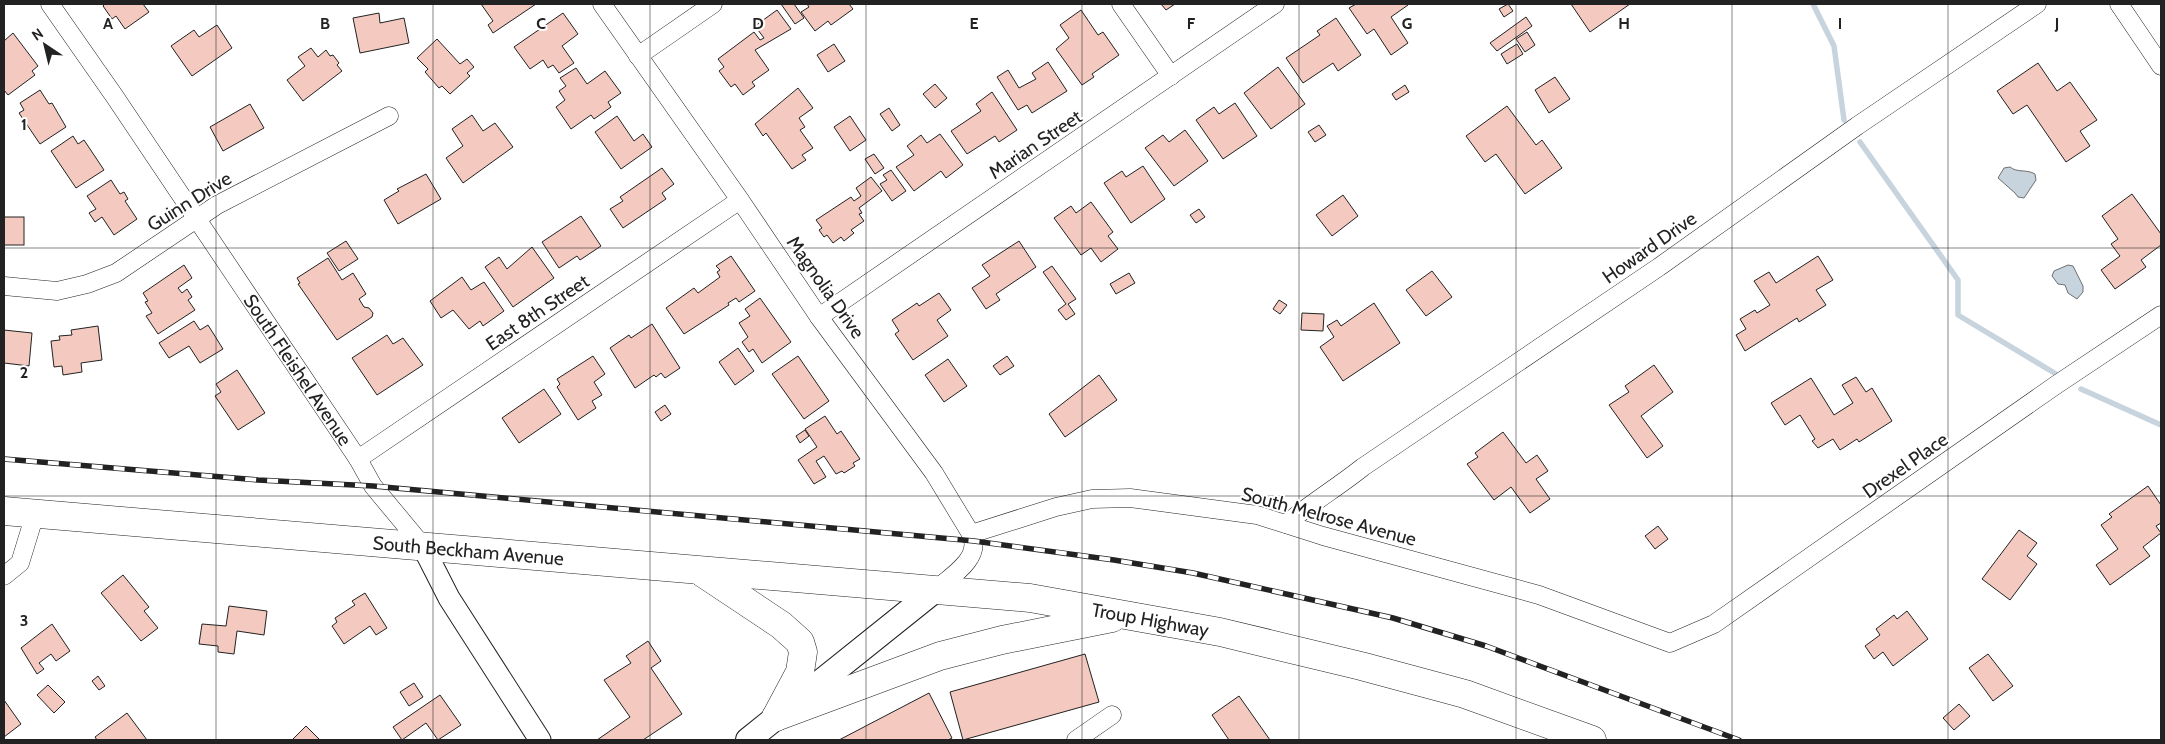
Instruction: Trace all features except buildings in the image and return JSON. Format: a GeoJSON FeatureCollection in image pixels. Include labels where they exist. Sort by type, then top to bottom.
{"type":"FeatureCollection","features":[{"type":"Feature","properties":{"kind":"main road","name":"South Beckham Avenue"},"geometry":{"type":"LineString","coordinates":[[4,511],[422,545],[934,592]]}},
{"type":"Feature","properties":{"kind":"main road"},"geometry":{"type":"LineString","coordinates":[[700,571],[781,625],[800,642],[803,652],[800,672],[776,717]]}},
{"type":"Feature","properties":{"kind":"main road","name":"Troup Highway"},"geometry":{"type":"LineString","coordinates":[[934,592],[1030,598],[1220,632],[1361,666],[1465,694],[1592,740]]}},
{"type":"Feature","properties":{"kind":"main road"},"geometry":{"type":"LineString","coordinates":[[748,740],[934,592]]}},
{"type":"Feature","properties":{"kind":"main road"},"geometry":{"type":"LineString","coordinates":[[776,717],[940,656],[1002,640],[1126,616]]}},
{"type":"Feature","properties":{"kind":"street","name":"South Fleishel Avenue"},"geometry":{"type":"LineString","coordinates":[[50,4],[358,459],[373,486],[422,545],[450,598],[540,740]]}},
{"type":"Feature","properties":{"kind":"street","name":"Magnolia Drive"},"geometry":{"type":"LineString","coordinates":[[602,4],[740,200],[819,317],[934,473],[971,534]]}},
{"type":"Feature","properties":{"kind":"street"},"geometry":{"type":"LineString","coordinates":[[638,56],[713,4]]}},
{"type":"Feature","properties":{"kind":"street"},"geometry":{"type":"LineString","coordinates":[[1121,4],[1171,76]]}},
{"type":"Feature","properties":{"kind":"street","name":"Marian Street"},"geometry":{"type":"LineString","coordinates":[[819,317],[1275,4]]}},
{"type":"Feature","properties":{"kind":"street","name":"Howard Drive"},"geometry":{"type":"LineString","coordinates":[[1286,524],[1363,467],[1659,267],[1857,126],[2037,4]]}},
{"type":"Feature","properties":{"kind":"street"},"geometry":{"type":"LineString","coordinates":[[2118,4],[2161,66]]}},
{"type":"Feature","properties":{"kind":"street","name":"Guinn Drive"},"geometry":{"type":"LineString","coordinates":[[4,286],[58,291],[87,284],[116,272],[196,218],[236,195],[389,116]]}},
{"type":"Feature","properties":{"kind":"street","name":"East 8th Street"},"geometry":{"type":"LineString","coordinates":[[358,459],[740,200]]}},
{"type":"Feature","properties":{"kind":"street","name":"Drexel Place"},"geometry":{"type":"LineString","coordinates":[[1670,643],[1714,624],[2048,391],[2161,315]]}},
{"type":"Feature","properties":{"kind":"street","name":"South Melrose Avenue"},"geometry":{"type":"LineString","coordinates":[[971,534],[1056,507],[1102,499],[1130,498],[1247,514],[1540,595],[1670,643]]}},
{"type":"Feature","properties":{"kind":"street"},"geometry":{"type":"LineString","coordinates":[[4,576],[20,563],[35,514]]}},
{"type":"Feature","properties":{"kind":"street"},"geometry":{"type":"LineString","coordinates":[[934,592],[964,565],[974,552],[974,540],[971,534]]}},
{"type":"Feature","properties":{"kind":"street"},"geometry":{"type":"LineString","coordinates":[[1076,740],[1112,715]]}},
{"type":"Feature","properties":{"kind":"shaded area"},"geometry":{"type":"Polygon","coordinates":[[[2010,167],[2035,174],[2036,180],[2024,198],[2018,197],[1998,178],[2004,168],[2010,167]]]}},
{"type":"Feature","properties":{"kind":"shaded area"},"geometry":{"type":"Polygon","coordinates":[[[2068,265],[2073,266],[2083,286],[2083,292],[2077,299],[2068,293],[2065,285],[2058,284],[2052,276],[2054,271],[2068,265]]]}},
{"type":"Feature","properties":{"kind":"waterway"},"geometry":{"type":"LineString","coordinates":[[1813,4],[1834,46],[1844,120]]}},
{"type":"Feature","properties":{"kind":"waterway"},"geometry":{"type":"LineString","coordinates":[[1860,142],[1958,280],[1958,315],[2056,374]]}},
{"type":"Feature","properties":{"kind":"waterway"},"geometry":{"type":"LineString","coordinates":[[2081,389],[2161,425]]}},
{"type":"Feature","properties":{"kind":"railway"},"geometry":{"type":"LineString","coordinates":[[4,459],[258,480],[373,486],[974,541],[1114,560],[1193,573],[1393,618],[1486,646],[1739,740]]}}]}
